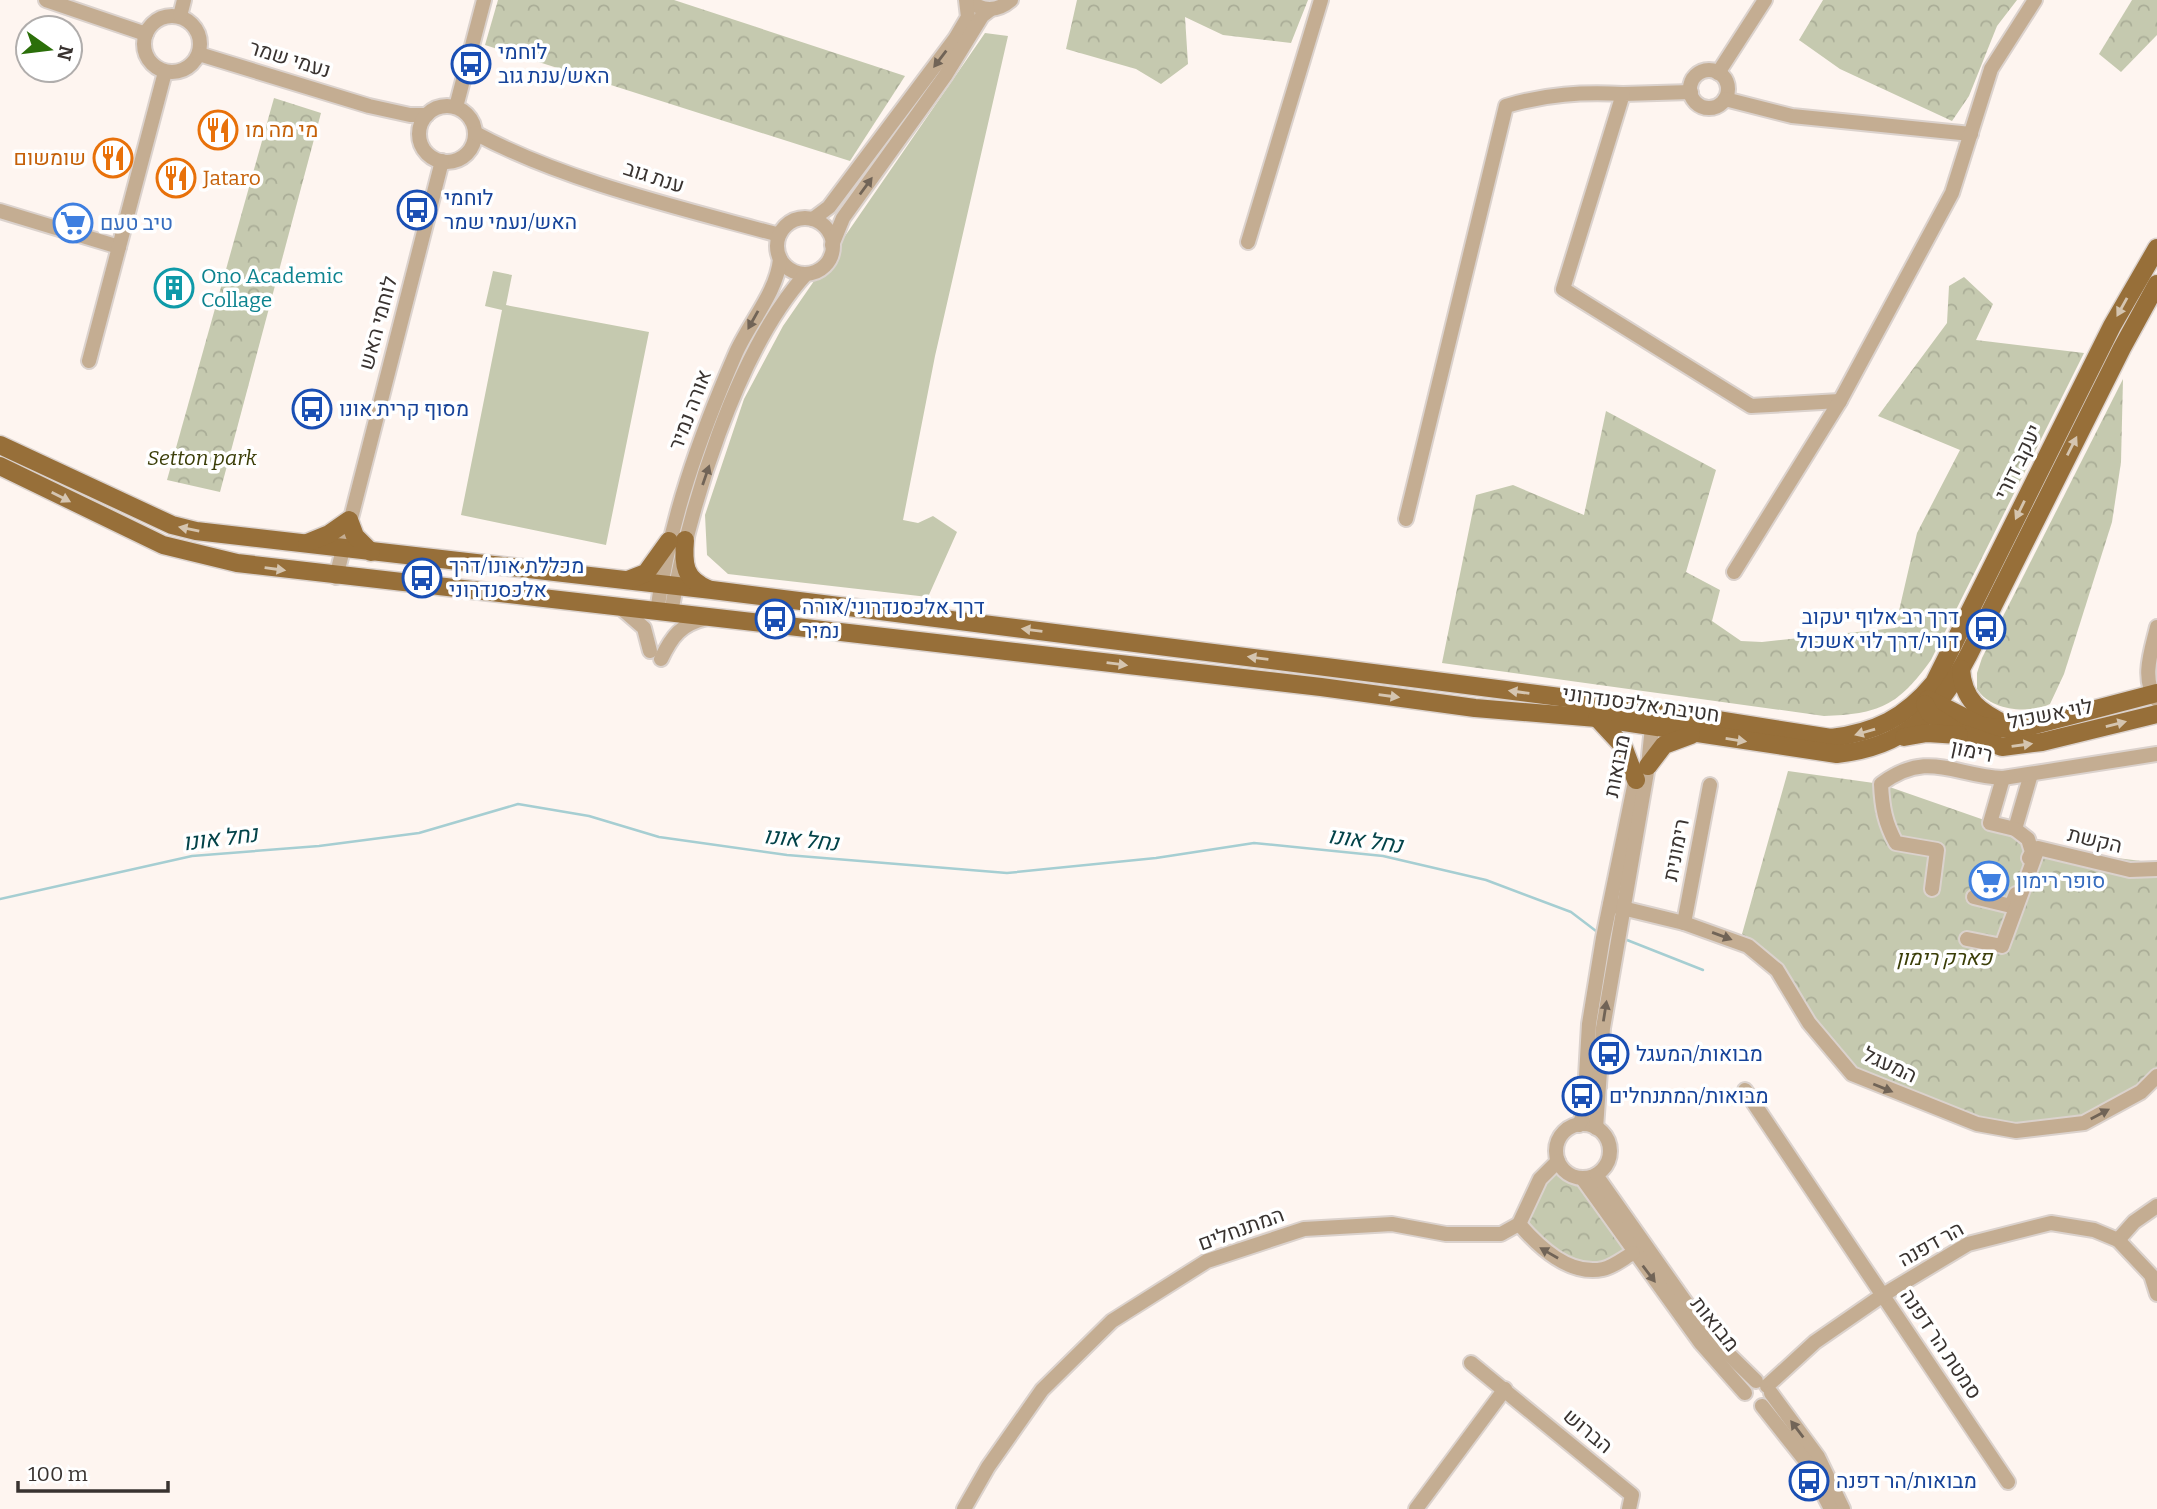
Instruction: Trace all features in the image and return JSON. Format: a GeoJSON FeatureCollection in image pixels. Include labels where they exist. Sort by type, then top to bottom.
{"type":"FeatureCollection","features":[{"type":"Feature","properties":{"kind":"main road","name":"יעקב דורי"},"geometry":{"type":"LineString","coordinates":[[1930,704],[1947,660],[2112,326],[2157,248]]}},
{"type":"Feature","properties":{"kind":"main road","name":"יעקב דורי"},"geometry":{"type":"LineString","coordinates":[[1930,704],[1961,669],[2122,348],[2157,284]]}},
{"type":"Feature","properties":{"kind":"main road","name":"חטיבת אלכסנדרוני"},"geometry":{"type":"LineString","coordinates":[[0,445],[172,525],[196,531],[712,590],[1325,667],[1651,721],[1696,734],[1837,754],[1876,747],[1892,740],[1930,704]]}},
{"type":"Feature","properties":{"kind":"main road","name":"חטיבת אלכסנדרוני"},"geometry":{"type":"LineString","coordinates":[[0,466],[163,545],[237,564],[336,577],[1321,687],[1475,708],[1831,737],[1858,734],[1890,723],[1930,704]]}},
{"type":"Feature","properties":{"kind":"main road"},"geometry":{"type":"LineString","coordinates":[[306,543],[329,534],[349,520],[355,536],[371,552]]}},
{"type":"Feature","properties":{"kind":"main road"},"geometry":{"type":"LineString","coordinates":[[625,582],[646,573],[677,541],[688,576],[712,590]]}},
{"type":"Feature","properties":{"kind":"main road"},"geometry":{"type":"LineString","coordinates":[[1961,669],[1963,688],[1971,704],[2016,730]]}},
{"type":"Feature","properties":{"kind":"main road","name":"לוי אשכול"},"geometry":{"type":"LineString","coordinates":[[1930,704],[1982,726],[2016,730],[2156,706]]}},
{"type":"Feature","properties":{"kind":"main road","name":"לוי אשכול"},"geometry":{"type":"LineString","coordinates":[[1930,704],[1966,737],[1991,745],[2013,747],[2156,706]]}},
{"type":"Feature","properties":{"kind":"main road"},"geometry":{"type":"LineString","coordinates":[[1597,718],[1623,746],[1636,780]]}},
{"type":"Feature","properties":{"kind":"main road"},"geometry":{"type":"LineString","coordinates":[[1892,740],[1923,733],[1966,737]]}},
{"type":"Feature","properties":{"kind":"main road"},"geometry":{"type":"LineString","coordinates":[[1648,766],[1664,745],[1696,734]]}},
{"type":"Feature","properties":{"kind":"street"},"geometry":{"type":"LineString","coordinates":[[46,0],[146,34]]}},
{"type":"Feature","properties":{"kind":"street"},"geometry":{"type":"LineString","coordinates":[[180,16],[184,0]]}},
{"type":"Feature","properties":{"kind":"street"},"geometry":{"type":"LineString","coordinates":[[456,107],[484,0]]}},
{"type":"Feature","properties":{"kind":"street"},"geometry":{"type":"LineString","coordinates":[[967,0],[976,6],[991,9]]}},
{"type":"Feature","properties":{"kind":"street"},"geometry":{"type":"LineString","coordinates":[[967,0],[968,17],[955,38],[829,207],[813,219],[792,220],[779,235],[780,259],[791,270],[806,274],[825,265],[843,218],[945,76],[982,16],[1011,0]]}},
{"type":"Feature","properties":{"kind":"street"},"geometry":{"type":"LineString","coordinates":[[1248,242],[1321,0]]}},
{"type":"Feature","properties":{"kind":"street"},"geometry":{"type":"LineString","coordinates":[[1718,73],[1765,0]]}},
{"type":"Feature","properties":{"kind":"street"},"geometry":{"type":"LineString","coordinates":[[1734,572],[1840,401],[1952,193],[1991,69],[2035,0]]}},
{"type":"Feature","properties":{"kind":"street"},"geometry":{"type":"LineString","coordinates":[[172,15],[180,16],[198,31],[199,54],[181,71],[165,72],[147,57],[146,34],[156,21],[172,15]]}},
{"type":"Feature","properties":{"kind":"street","name":"נעמי שמר"},"geometry":{"type":"LineString","coordinates":[[199,54],[369,106],[410,115],[427,115]]}},
{"type":"Feature","properties":{"kind":"street"},"geometry":{"type":"LineString","coordinates":[[89,361],[165,72]]}},
{"type":"Feature","properties":{"kind":"street"},"geometry":{"type":"LineString","coordinates":[[1700,73],[1718,73],[1728,87],[1725,100],[1715,107],[1703,107],[1693,99],[1692,82],[1700,73]]}},
{"type":"Feature","properties":{"kind":"street"},"geometry":{"type":"LineString","coordinates":[[1406,519],[1507,106],[1537,97],[1581,92],[1691,92]]}},
{"type":"Feature","properties":{"kind":"street"},"geometry":{"type":"LineString","coordinates":[[1623,94],[1563,289],[1751,406],[1840,401]]}},
{"type":"Feature","properties":{"kind":"street"},"geometry":{"type":"LineString","coordinates":[[1725,100],[1793,116],[1971,134]]}},
{"type":"Feature","properties":{"kind":"street","name":"נעמי שמר"},"geometry":{"type":"LineString","coordinates":[[369,106],[420,136]]}},
{"type":"Feature","properties":{"kind":"street"},"geometry":{"type":"LineString","coordinates":[[441,106],[456,107],[471,120],[475,133],[468,153],[456,160],[442,161],[428,154],[420,136],[421,123],[427,115],[441,106]]}},
{"type":"Feature","properties":{"kind":"street","name":"ענת גוב"},"geometry":{"type":"LineString","coordinates":[[475,133],[517,155],[677,208],[779,235]]}},
{"type":"Feature","properties":{"kind":"street","name":"ענת גוב"},"geometry":{"type":"LineString","coordinates":[[468,153],[517,155]]}},
{"type":"Feature","properties":{"kind":"street","name":"לוחמי האש"},"geometry":{"type":"LineString","coordinates":[[336,577],[442,161]]}},
{"type":"Feature","properties":{"kind":"street"},"geometry":{"type":"LineString","coordinates":[[0,211],[119,247]]}},
{"type":"Feature","properties":{"kind":"street"},"geometry":{"type":"LineString","coordinates":[[813,219],[829,231],[832,245]]}},
{"type":"Feature","properties":{"kind":"street","name":"אורה נמיר"},"geometry":{"type":"LineString","coordinates":[[664,612],[677,541],[709,416],[739,344],[779,273],[780,259]]}},
{"type":"Feature","properties":{"kind":"street","name":"אורה נמיר"},"geometry":{"type":"LineString","coordinates":[[677,541],[752,356],[776,311],[806,274]]}},
{"type":"Feature","properties":{"kind":"street"},"geometry":{"type":"LineString","coordinates":[[620,607],[644,628],[655,655],[676,631],[692,621],[709,617]]}},
{"type":"Feature","properties":{"kind":"street"},"geometry":{"type":"LineString","coordinates":[[2156,706],[2148,665],[2157,627]]}},
{"type":"Feature","properties":{"kind":"street","name":"מבואות"},"geometry":{"type":"LineString","coordinates":[[1579,1125],[1584,1112],[1589,1024],[1648,766],[1651,721]]}},
{"type":"Feature","properties":{"kind":"street","name":"מבואות"},"geometry":{"type":"LineString","coordinates":[[1596,1128],[1602,1028],[1616,906],[1636,780],[1651,721]]}},
{"type":"Feature","properties":{"kind":"street","name":"רימון"},"geometry":{"type":"LineString","coordinates":[[1932,888],[1937,850],[1896,843],[1885,820],[1881,784],[1910,767],[1924,765],[1937,765],[1987,778],[2003,778],[2157,754]]}},
{"type":"Feature","properties":{"kind":"street"},"geometry":{"type":"LineString","coordinates":[[2015,829],[2031,774]]}},
{"type":"Feature","properties":{"kind":"street"},"geometry":{"type":"LineString","coordinates":[[1974,897],[2011,906],[2032,852],[2027,836],[2015,829],[1990,822],[2003,778]]}},
{"type":"Feature","properties":{"kind":"street","name":"רימונית"},"geometry":{"type":"LineString","coordinates":[[1684,923],[1710,785]]}},
{"type":"Feature","properties":{"kind":"street","name":"הקשת"},"geometry":{"type":"LineString","coordinates":[[1967,939],[2002,946],[2038,848],[2130,870],[2157,869]]}},
{"type":"Feature","properties":{"kind":"street","name":"המעגל"},"geometry":{"type":"LineString","coordinates":[[1616,906],[1684,923],[1748,946],[1777,970],[1809,1023],[1852,1074],[1977,1124],[2016,1131],[2084,1123],[2141,1092],[2157,1076]]}},
{"type":"Feature","properties":{"kind":"street","name":"סמטת הר דפנה"},"geometry":{"type":"LineString","coordinates":[[1745,1090],[2008,1482]]}},
{"type":"Feature","properties":{"kind":"street"},"geometry":{"type":"LineString","coordinates":[[1579,1125],[1596,1128],[1603,1133],[1610,1147],[1607,1163],[1589,1177],[1565,1172],[1558,1161],[1560,1138],[1579,1125]]}},
{"type":"Feature","properties":{"kind":"street"},"geometry":{"type":"LineString","coordinates":[[1558,1161],[1540,1179],[1519,1224],[1539,1248],[1577,1269],[1604,1269],[1633,1253]]}},
{"type":"Feature","properties":{"kind":"street","name":"מבואות"},"geometry":{"type":"LineString","coordinates":[[1589,1177],[1633,1253],[1700,1342],[1745,1393]]}},
{"type":"Feature","properties":{"kind":"street","name":"מבואות"},"geometry":{"type":"LineString","coordinates":[[1589,1177],[1709,1334],[1765,1387],[1818,1457],[1843,1509]]}},
{"type":"Feature","properties":{"kind":"street"},"geometry":{"type":"LineString","coordinates":[[2118,1240],[2134,1222],[2157,1206]]}},
{"type":"Feature","properties":{"kind":"street","name":"הר דפנה"},"geometry":{"type":"LineString","coordinates":[[1765,1387],[1815,1342],[1883,1295],[1968,1244],[2051,1223],[2094,1230],[2118,1240],[2136,1255],[2151,1275],[2157,1294]]}},
{"type":"Feature","properties":{"kind":"street","name":"המתנחלים"},"geometry":{"type":"LineString","coordinates":[[964,1509],[988,1468],[1042,1390],[1112,1321],[1207,1261],[1304,1229],[1392,1224],[1446,1234],[1488,1235],[1501,1234],[1519,1224]]}},
{"type":"Feature","properties":{"kind":"street","name":"הברוש"},"geometry":{"type":"LineString","coordinates":[[1471,1363],[1632,1495],[1629,1509]]}},
{"type":"Feature","properties":{"kind":"street"},"geometry":{"type":"LineString","coordinates":[[1748,1385],[1765,1387],[1769,1401],[1762,1406],[1750,1405],[1745,1393],[1748,1385]]}},
{"type":"Feature","properties":{"kind":"street"},"geometry":{"type":"LineString","coordinates":[[1416,1509],[1505,1389]]}},
{"type":"Feature","properties":{"kind":"street"},"geometry":{"type":"LineString","coordinates":[[1762,1406],[1808,1464],[1831,1509]]}},
{"type":"Feature","properties":{"kind":"green space"},"geometry":{"type":"Polygon","coordinates":[[[498,0],[674,0],[905,76],[850,161],[485,45],[498,0]]]}},
{"type":"Feature","properties":{"kind":"green space"},"geometry":{"type":"Polygon","coordinates":[[[1077,0],[1308,0],[1291,43],[1223,35],[1185,17],[1188,64],[1161,84],[1136,69],[1066,49],[1077,0]]]}},
{"type":"Feature","properties":{"kind":"green space"},"geometry":{"type":"Polygon","coordinates":[[[1823,0],[2017,0],[1997,26],[1969,96],[1952,121],[1840,69],[1799,40],[1823,0]]]}},
{"type":"Feature","properties":{"kind":"green space"},"geometry":{"type":"Polygon","coordinates":[[[2132,0],[2157,0],[2157,35],[2121,72],[2099,54],[2132,0]]]}},
{"type":"Feature","properties":{"kind":"green space"},"geometry":{"type":"Polygon","coordinates":[[[985,33],[1008,36],[935,356],[903,520],[918,523],[933,516],[957,532],[928,597],[728,574],[707,555],[705,515],[744,399],[783,326],[985,33]]]}},
{"type":"Feature","properties":{"kind":"green space","name":"Setton park"},"geometry":{"type":"Polygon","coordinates":[[[274,98],[321,113],[220,492],[167,480],[274,98]]]}},
{"type":"Feature","properties":{"kind":"green space"},"geometry":{"type":"Polygon","coordinates":[[[493,271],[512,275],[506,305],[649,332],[606,545],[461,515],[502,310],[485,306],[493,271]]]}},
{"type":"Feature","properties":{"kind":"green space"},"geometry":{"type":"Polygon","coordinates":[[[1964,277],[1993,304],[1976,340],[2084,353],[1931,660],[1897,697],[1873,710],[1824,716],[1442,663],[1476,495],[1513,485],[1584,515],[1606,411],[1716,470],[1686,572],[1720,590],[1712,621],[1741,641],[1762,642],[1895,628],[1917,533],[1960,450],[1878,416],[1947,323],[1949,286],[1964,277]]]}},
{"type":"Feature","properties":{"kind":"green space"},"geometry":{"type":"Polygon","coordinates":[[[2123,379],[2121,462],[2112,522],[2064,674],[2050,704],[2031,709],[2000,706],[1991,702],[1977,689],[1977,673],[1982,658],[2123,379]]]}},
{"type":"Feature","properties":{"kind":"green space","name":"פארק רימון"},"geometry":{"type":"Polygon","coordinates":[[[1788,771],[1881,784],[1990,822],[2038,848],[2157,863],[2157,1076],[2084,1123],[1977,1124],[1852,1074],[1742,934],[1788,771]]]}},
{"type":"Feature","properties":{"kind":"green space"},"geometry":{"type":"Polygon","coordinates":[[[1558,1161],[1565,1172],[1582,1178],[1633,1253],[1604,1269],[1577,1269],[1519,1224],[1558,1161]]]}},
{"type":"Feature","properties":{"kind":"waterway","name":"נחל אונו"},"geometry":{"type":"LineString","coordinates":[[0,899],[192,856],[319,846],[419,833],[518,804],[589,816],[659,837],[787,855],[1007,873],[1156,858],[1254,843],[1383,856],[1486,880],[1571,912],[1596,931]]}},
{"type":"Feature","properties":{"kind":"waterway","name":"נחל אונו"},"geometry":{"type":"LineString","coordinates":[[1627,940],[1703,970]]}},
{"type":"Feature","properties":{"kind":"place","name":"לוחמי האש/ענת גוב"},"geometry":{"type":"Point","coordinates":[471,64]}},
{"type":"Feature","properties":{"kind":"place","name":"מי מה מו"},"geometry":{"type":"Point","coordinates":[218,130]}},
{"type":"Feature","properties":{"kind":"place","name":"שומשום"},"geometry":{"type":"Point","coordinates":[113,158]}},
{"type":"Feature","properties":{"kind":"place","name":"Jataro"},"geometry":{"type":"Point","coordinates":[176,178]}},
{"type":"Feature","properties":{"kind":"place","name":"לוחמי האש/נעמי שמר"},"geometry":{"type":"Point","coordinates":[417,210]}},
{"type":"Feature","properties":{"kind":"place","name":"טיב טעם"},"geometry":{"type":"Point","coordinates":[73,223]}},
{"type":"Feature","properties":{"kind":"place","name":"Ono Academic Collage"},"geometry":{"type":"Point","coordinates":[174,288]}},
{"type":"Feature","properties":{"kind":"place","name":"מסוף קרית אונו"},"geometry":{"type":"Point","coordinates":[312,409]}},
{"type":"Feature","properties":{"kind":"place","name":"מכללת אונו/דרך אלכסנדרוני"},"geometry":{"type":"Point","coordinates":[422,578]}},
{"type":"Feature","properties":{"kind":"place","name":"דרך אלכסנדרוני/אורה נמיר"},"geometry":{"type":"Point","coordinates":[775,619]}},
{"type":"Feature","properties":{"kind":"place","name":"דרך רב אלוף יעקוב דורי/דרך לוי אשכול"},"geometry":{"type":"Point","coordinates":[1986,629]}},
{"type":"Feature","properties":{"kind":"place","name":"סופר רימון"},"geometry":{"type":"Point","coordinates":[1989,881]}},
{"type":"Feature","properties":{"kind":"place","name":"מבואות/המעגל"},"geometry":{"type":"Point","coordinates":[1609,1054]}},
{"type":"Feature","properties":{"kind":"place","name":"מבואות/המתנחלים"},"geometry":{"type":"Point","coordinates":[1582,1096]}},
{"type":"Feature","properties":{"kind":"place","name":"מבואות/הר דפנה"},"geometry":{"type":"Point","coordinates":[1809,1481]}}]}
